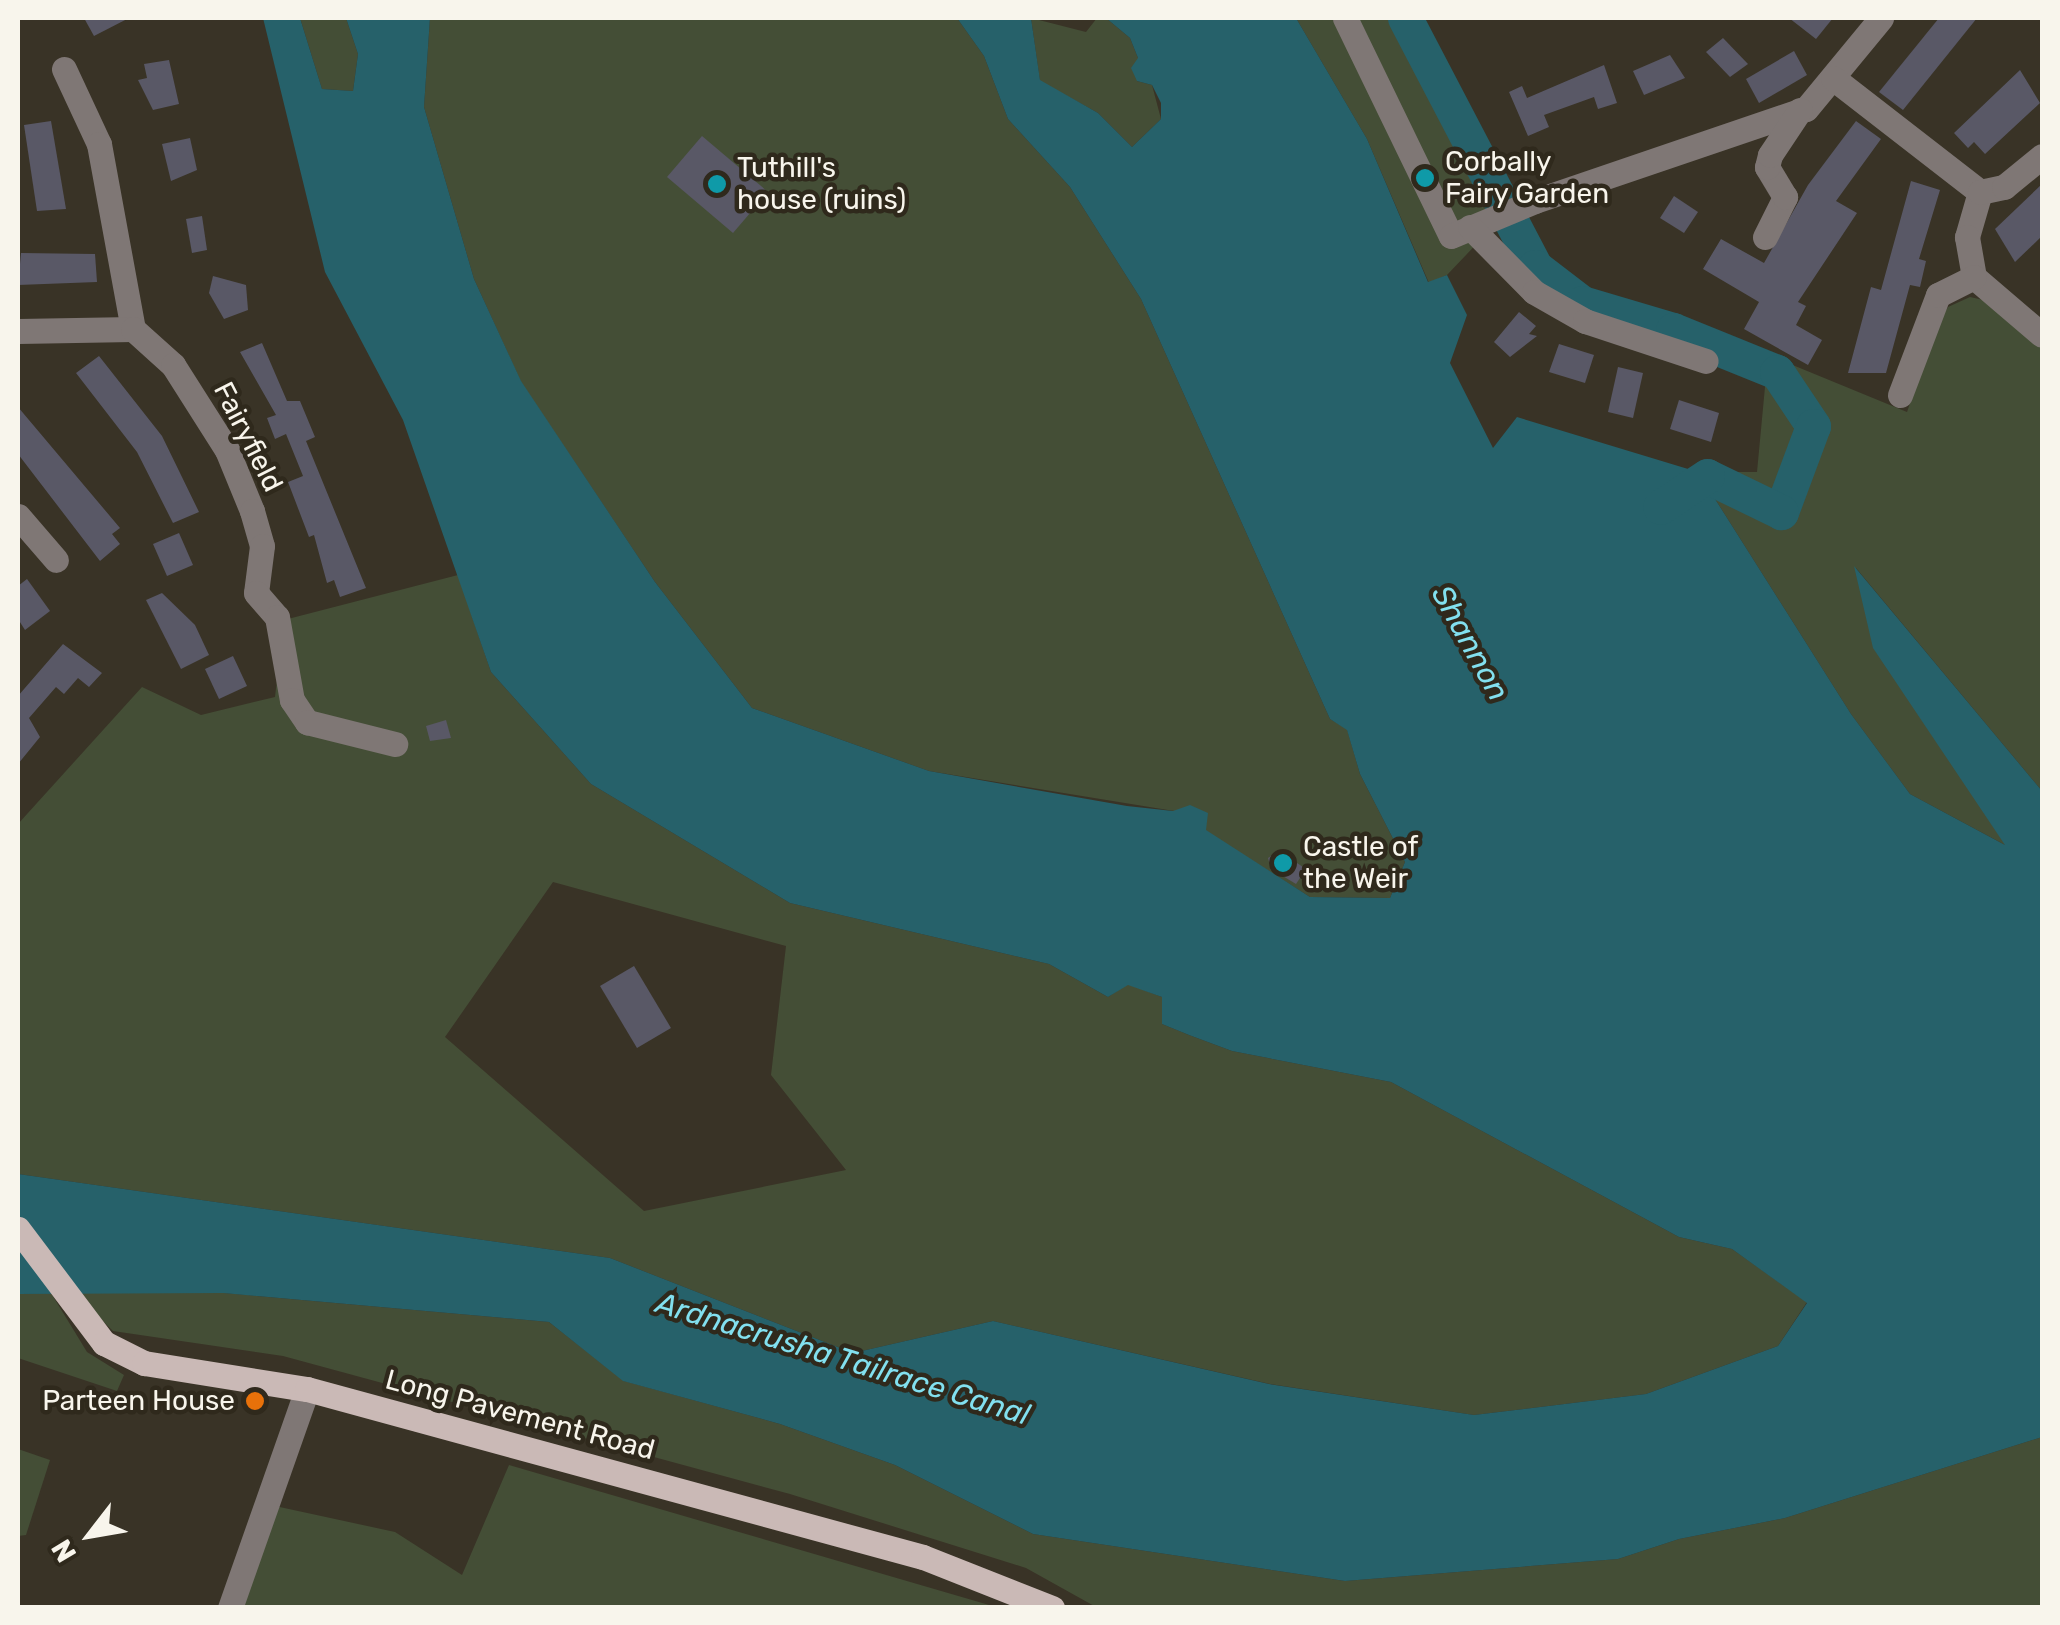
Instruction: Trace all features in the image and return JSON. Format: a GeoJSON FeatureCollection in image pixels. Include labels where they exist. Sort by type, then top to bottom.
{"type":"FeatureCollection","features":[{"type":"Feature","properties":{"kind":"main road","name":"Long Pavement Road"},"geometry":{"type":"LineString","coordinates":[[18,1229],[104,1343],[144,1363],[307,1389],[923,1557],[1052,1608]]}},
{"type":"Feature","properties":{"kind":"street"},"geometry":{"type":"LineString","coordinates":[[1346,18],[1451,236],[1535,201],[1800,110]]}},
{"type":"Feature","properties":{"kind":"street"},"geometry":{"type":"LineString","coordinates":[[1765,236],[1785,197],[1767,167],[1770,155],[1800,110],[1833,78],[1881,18]]}},
{"type":"Feature","properties":{"kind":"street"},"geometry":{"type":"LineString","coordinates":[[18,330],[133,329],[100,144],[64,69]]}},
{"type":"Feature","properties":{"kind":"street"},"geometry":{"type":"LineString","coordinates":[[1833,78],[1980,192],[2004,187],[2042,156]]}},
{"type":"Feature","properties":{"kind":"street"},"geometry":{"type":"LineString","coordinates":[[1980,192],[1966,237],[1974,277],[2042,335]]}},
{"type":"Feature","properties":{"kind":"street"},"geometry":{"type":"LineString","coordinates":[[1470,228],[1551,302],[1670,354],[1706,361]]}},
{"type":"Feature","properties":{"kind":"street"},"geometry":{"type":"LineString","coordinates":[[1900,395],[1938,295],[1974,277]]}},
{"type":"Feature","properties":{"kind":"street","name":"Fairyfield"},"geometry":{"type":"LineString","coordinates":[[133,329],[173,365],[227,450],[262,546],[256,593],[277,617],[292,700],[307,722],[395,744]]}},
{"type":"Feature","properties":{"kind":"street"},"geometry":{"type":"LineString","coordinates":[[18,516],[56,560]]}},
{"type":"Feature","properties":{"kind":"street"},"geometry":{"type":"LineString","coordinates":[[230,1608],[307,1389]]}},
{"type":"Feature","properties":{"kind":"green space"},"geometry":{"type":"Polygon","coordinates":[[[300,18],[346,18],[358,54],[353,91],[322,89],[300,18]]]}},
{"type":"Feature","properties":{"kind":"green space"},"geometry":{"type":"Polygon","coordinates":[[[430,18],[957,18],[984,56],[1008,119],[1070,187],[1141,299],[1330,719],[1347,729],[1360,774],[1405,862],[1390,898],[1310,897],[1174,811],[929,771],[752,708],[655,582],[521,382],[474,279],[424,107],[430,18]]]}},
{"type":"Feature","properties":{"kind":"green space"},"geometry":{"type":"Polygon","coordinates":[[[1031,18],[1086,32],[1097,18],[1106,18],[1130,38],[1138,58],[1137,81],[1152,85],[1161,119],[1132,147],[1098,113],[1040,81],[1031,18]]]}},
{"type":"Feature","properties":{"kind":"green space"},"geometry":{"type":"Polygon","coordinates":[[[1296,18],[1425,18],[1454,93],[1525,222],[1486,234],[1447,275],[1429,283],[1367,139],[1296,18]],[[1396,128],[1446,247],[1485,234],[1455,226],[1396,128]]]}},
{"type":"Feature","properties":{"kind":"green space"},"geometry":{"type":"Polygon","coordinates":[[[1970,297],[1988,301],[2042,345],[2042,791],[1856,568],[1874,648],[2007,846],[1910,794],[1851,714],[1698,472],[1757,472],[1768,355],[1907,412],[1939,321],[1948,307],[1970,297]]]}},
{"type":"Feature","properties":{"kind":"green space"},"geometry":{"type":"Polygon","coordinates":[[[458,575],[491,672],[591,784],[790,903],[1049,964],[1108,997],[1128,984],[1162,997],[1162,1024],[1189,1035],[1232,1051],[1391,1082],[1679,1237],[1732,1249],[1807,1302],[1778,1346],[1646,1394],[1474,1415],[1270,1384],[993,1321],[853,1353],[610,1258],[18,1174],[18,824],[142,687],[201,715],[275,697],[284,620],[458,575]],[[553,882],[445,1037],[644,1211],[846,1170],[771,1075],[786,946],[553,882]]]}},
{"type":"Feature","properties":{"kind":"green space"},"geometry":{"type":"Polygon","coordinates":[[[71,1290],[224,1293],[549,1322],[624,1381],[780,1424],[895,1465],[1033,1534],[1345,1581],[1618,1559],[1679,1539],[1785,1518],[2042,1437],[2042,1607],[1096,1607],[1026,1568],[790,1494],[283,1356],[113,1331],[71,1290]]]}},
{"type":"Feature","properties":{"kind":"green space"},"geometry":{"type":"Polygon","coordinates":[[[51,1293],[87,1352],[124,1375],[117,1391],[18,1358],[18,1294],[51,1293]]]}},
{"type":"Feature","properties":{"kind":"green space"},"geometry":{"type":"Polygon","coordinates":[[[18,1449],[50,1460],[26,1535],[18,1536],[18,1449]]]}},
{"type":"Feature","properties":{"kind":"green space"},"geometry":{"type":"Polygon","coordinates":[[[509,1465],[996,1607],[237,1608],[275,1506],[395,1532],[462,1575],[509,1465]]]}},
{"type":"Feature","properties":{"kind":"water"},"geometry":{"type":"Polygon","coordinates":[[[263,18],[300,18],[322,89],[353,91],[358,54],[346,18],[430,18],[424,107],[474,279],[521,381],[655,582],[752,708],[929,771],[1127,806],[1173,811],[1190,805],[1208,813],[1206,830],[1310,897],[1390,898],[1405,862],[1360,774],[1347,730],[1330,719],[1141,299],[1070,187],[1008,119],[984,56],[957,18],[1031,18],[1040,80],[1098,113],[1132,147],[1161,119],[1161,103],[1152,85],[1137,81],[1131,68],[1138,58],[1130,38],[1106,18],[1296,18],[1367,139],[1428,282],[1447,275],[1467,315],[1450,363],[1493,448],[1517,417],[1698,472],[1851,714],[1910,794],[2005,845],[1873,648],[1854,566],[2042,791],[2042,1437],[1785,1518],[1679,1539],[1618,1559],[1345,1581],[1033,1534],[895,1465],[780,1424],[623,1381],[549,1322],[223,1293],[18,1294],[18,1174],[610,1258],[853,1353],[993,1321],[1269,1384],[1474,1415],[1646,1394],[1778,1346],[1807,1303],[1732,1249],[1679,1237],[1391,1082],[1232,1051],[1162,1024],[1162,997],[1128,985],[1108,997],[1049,964],[790,903],[591,784],[491,672],[403,420],[325,272],[263,18]]]}},
{"type":"Feature","properties":{"kind":"building"},"geometry":{"type":"Polygon","coordinates":[[[84,18],[129,18],[94,36],[84,18]]]}},
{"type":"Feature","properties":{"kind":"building"},"geometry":{"type":"Polygon","coordinates":[[[1789,18],[1833,18],[1816,39],[1789,18]]]}},
{"type":"Feature","properties":{"kind":"building"},"geometry":{"type":"Polygon","coordinates":[[[1939,18],[1977,18],[1903,110],[1879,92],[1939,18]]]}},
{"type":"Feature","properties":{"kind":"building"},"geometry":{"type":"Polygon","coordinates":[[[1723,38],[1748,64],[1730,77],[1706,52],[1723,38]]]}},
{"type":"Feature","properties":{"kind":"building"},"geometry":{"type":"Polygon","coordinates":[[[1794,51],[1807,75],[1759,103],[1746,79],[1794,51]]]}},
{"type":"Feature","properties":{"kind":"building"},"geometry":{"type":"Polygon","coordinates":[[[1670,55],[1685,78],[1644,95],[1633,71],[1670,55]]]}},
{"type":"Feature","properties":{"kind":"building"},"geometry":{"type":"Polygon","coordinates":[[[169,60],[179,104],[153,110],[138,80],[147,78],[144,64],[169,60]]]}},
{"type":"Feature","properties":{"kind":"building"},"geometry":{"type":"Polygon","coordinates":[[[1604,65],[1617,103],[1598,109],[1594,97],[1544,115],[1549,127],[1528,136],[1509,92],[1522,86],[1527,98],[1604,65]]]}},
{"type":"Feature","properties":{"kind":"building"},"geometry":{"type":"Polygon","coordinates":[[[2020,70],[2040,103],[1985,154],[1974,142],[1968,148],[1954,133],[2020,70]]]}},
{"type":"Feature","properties":{"kind":"building"},"geometry":{"type":"Polygon","coordinates":[[[51,121],[66,209],[37,211],[24,125],[51,121]]]}},
{"type":"Feature","properties":{"kind":"building"},"geometry":{"type":"Polygon","coordinates":[[[1856,121],[1881,139],[1836,201],[1857,213],[1798,302],[1806,306],[1796,325],[1822,340],[1808,365],[1744,329],[1759,302],[1703,269],[1721,239],[1764,263],[1808,185],[1856,121]]]}},
{"type":"Feature","properties":{"kind":"building","name":"Tuthill's house (ruins)"},"geometry":{"type":"Polygon","coordinates":[[[702,136],[768,192],[733,233],[667,177],[702,136]]]}},
{"type":"Feature","properties":{"kind":"building"},"geometry":{"type":"Polygon","coordinates":[[[190,138],[197,170],[171,181],[162,144],[190,138]]]}},
{"type":"Feature","properties":{"kind":"building"},"geometry":{"type":"Polygon","coordinates":[[[1911,181],[1940,190],[1919,259],[1926,261],[1920,287],[1910,285],[1886,373],[1848,373],[1871,287],[1881,290],[1911,181]]]}},
{"type":"Feature","properties":{"kind":"building"},"geometry":{"type":"Polygon","coordinates":[[[2042,184],[2042,236],[2015,262],[1995,229],[2042,184]]]}},
{"type":"Feature","properties":{"kind":"building"},"geometry":{"type":"Polygon","coordinates":[[[1674,196],[1698,212],[1684,233],[1660,218],[1674,196]]]}},
{"type":"Feature","properties":{"kind":"building"},"geometry":{"type":"Polygon","coordinates":[[[202,216],[207,250],[192,253],[186,219],[202,216]]]}},
{"type":"Feature","properties":{"kind":"building"},"geometry":{"type":"Polygon","coordinates":[[[21,253],[95,254],[97,282],[18,285],[21,253]]]}},
{"type":"Feature","properties":{"kind":"building"},"geometry":{"type":"Polygon","coordinates":[[[213,276],[246,285],[248,310],[224,319],[209,293],[213,276]]]}},
{"type":"Feature","properties":{"kind":"building"},"geometry":{"type":"Polygon","coordinates":[[[1519,312],[1536,326],[1529,334],[1537,336],[1510,357],[1494,342],[1519,312]]]}},
{"type":"Feature","properties":{"kind":"building"},"geometry":{"type":"Polygon","coordinates":[[[262,343],[287,401],[300,401],[315,437],[306,441],[366,588],[340,597],[334,580],[327,583],[314,535],[309,537],[288,482],[303,476],[286,434],[275,439],[267,418],[276,415],[240,352],[262,343]]]}},
{"type":"Feature","properties":{"kind":"building"},"geometry":{"type":"Polygon","coordinates":[[[1559,344],[1594,355],[1585,383],[1549,372],[1559,344]]]}},
{"type":"Feature","properties":{"kind":"building"},"geometry":{"type":"Polygon","coordinates":[[[99,356],[162,436],[199,512],[173,523],[137,452],[76,373],[99,356]]]}},
{"type":"Feature","properties":{"kind":"building"},"geometry":{"type":"Polygon","coordinates":[[[1618,367],[1643,373],[1633,418],[1608,412],[1618,367]]]}},
{"type":"Feature","properties":{"kind":"building"},"geometry":{"type":"Polygon","coordinates":[[[1679,400],[1719,413],[1711,442],[1670,429],[1679,400]]]}},
{"type":"Feature","properties":{"kind":"building"},"geometry":{"type":"Polygon","coordinates":[[[18,407],[120,528],[112,534],[120,544],[100,561],[18,454],[18,407]]]}},
{"type":"Feature","properties":{"kind":"building"},"geometry":{"type":"Polygon","coordinates":[[[179,533],[193,565],[167,576],[153,544],[179,533]]]}},
{"type":"Feature","properties":{"kind":"building"},"geometry":{"type":"Polygon","coordinates":[[[27,579],[50,611],[25,630],[18,619],[18,586],[27,579]]]}},
{"type":"Feature","properties":{"kind":"building"},"geometry":{"type":"Polygon","coordinates":[[[162,593],[195,625],[209,655],[181,669],[146,600],[162,593]]]}},
{"type":"Feature","properties":{"kind":"building"},"geometry":{"type":"Polygon","coordinates":[[[63,644],[102,673],[89,687],[78,678],[64,694],[56,687],[29,718],[40,737],[18,764],[18,696],[63,644]]]}},
{"type":"Feature","properties":{"kind":"building"},"geometry":{"type":"Polygon","coordinates":[[[233,656],[247,686],[219,699],[205,669],[233,656]]]}},
{"type":"Feature","properties":{"kind":"building"},"geometry":{"type":"Polygon","coordinates":[[[446,720],[451,738],[430,741],[426,726],[446,720]]]}},
{"type":"Feature","properties":{"kind":"building","name":"Castle of the Weir"},"geometry":{"type":"Polygon","coordinates":[[[1279,851],[1306,869],[1296,884],[1271,869],[1268,858],[1279,851]]]}},
{"type":"Feature","properties":{"kind":"building"},"geometry":{"type":"Polygon","coordinates":[[[634,966],[671,1028],[637,1048],[600,986],[634,966]]]}},
{"type":"Feature","properties":{"kind":"waterway"},"geometry":{"type":"LineString","coordinates":[[1405,18],[1535,267],[1582,303],[1673,330],[1777,372],[1813,426],[1781,512],[1707,476],[1660,507]]}},
{"type":"Feature","properties":{"kind":"place","name":"Corbally Fairy Garden"},"geometry":{"type":"Point","coordinates":[1425,178]}},
{"type":"Feature","properties":{"kind":"place","name":"Tuthill's house (ruins)"},"geometry":{"type":"Point","coordinates":[717,184]}},
{"type":"Feature","properties":{"kind":"place","name":"Castle of the Weir"},"geometry":{"type":"Point","coordinates":[1283,863]}},
{"type":"Feature","properties":{"kind":"place","name":"Parteen House"},"geometry":{"type":"Point","coordinates":[255,1401]}},
{"type":"Feature","properties":{"kind":"water label","name":"Shannon"},"geometry":{"type":"Point","coordinates":[1470,643]}},
{"type":"Feature","properties":{"kind":"water label","name":"Ardnacrusha Tailrace Canal"},"geometry":{"type":"Point","coordinates":[843,1359]}}]}
